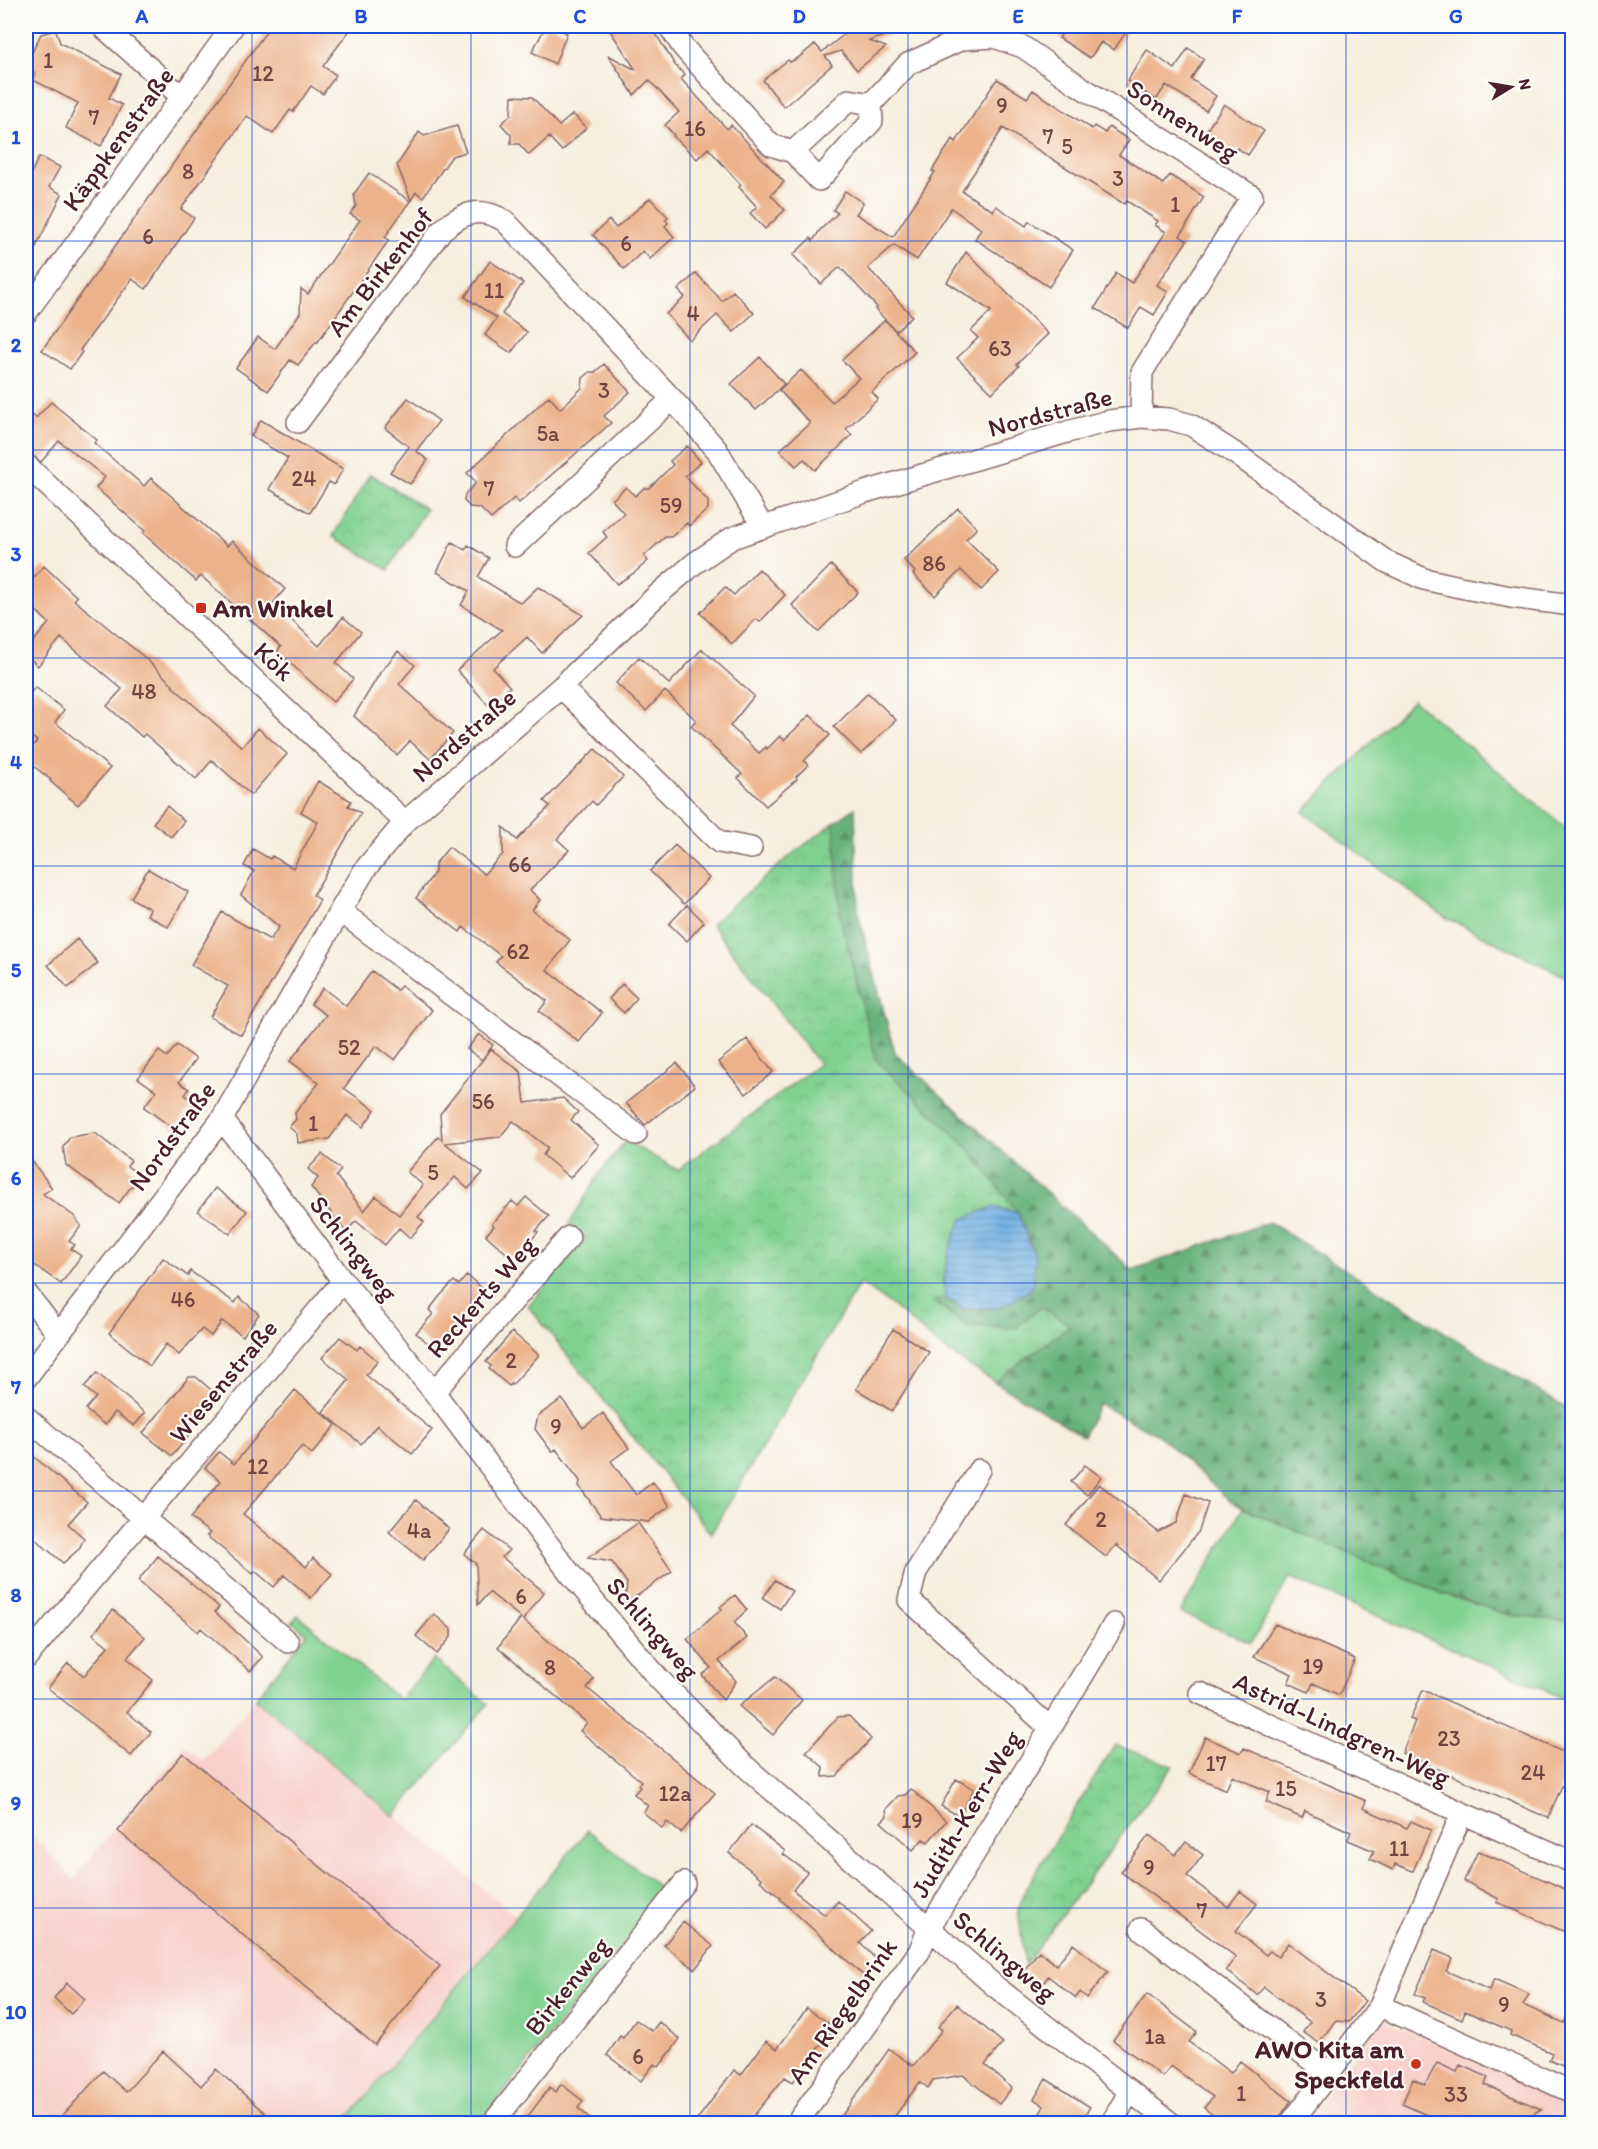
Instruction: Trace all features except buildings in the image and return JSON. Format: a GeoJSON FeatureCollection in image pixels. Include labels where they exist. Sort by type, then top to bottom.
{"type":"FeatureCollection","features":[{"type":"Feature","properties":{"kind":"street"},"geometry":{"type":"LineString","coordinates":[[102,26],[182,97]]}},
{"type":"Feature","properties":{"kind":"street","name":"Käppkenstraße"},"geometry":{"type":"LineString","coordinates":[[26,313],[233,26]]}},
{"type":"Feature","properties":{"kind":"street","name":"Sonnenweg"},"geometry":{"type":"LineString","coordinates":[[669,26],[683,47],[771,145],[793,152],[819,180],[872,121],[871,104],[908,64],[962,39],[994,37],[1023,47],[1078,85],[1252,196],[1142,372],[1142,417]]}},
{"type":"Feature","properties":{"kind":"street"},"geometry":{"type":"LineString","coordinates":[[793,152],[849,100],[871,104]]}},
{"type":"Feature","properties":{"kind":"street","name":"Am Birkenhof"},"geometry":{"type":"LineString","coordinates":[[298,422],[442,230],[456,217],[473,212],[492,213],[505,221],[717,450],[763,527]]}},
{"type":"Feature","properties":{"kind":"street"},"geometry":{"type":"LineString","coordinates":[[515,546],[672,399]]}},
{"type":"Feature","properties":{"kind":"street","name":"Nordstraße"},"geometry":{"type":"LineString","coordinates":[[26,1378],[222,1119],[366,868],[405,822],[561,687],[654,598],[695,564],[732,538],[865,492],[1067,432],[1108,421],[1142,417],[1168,419],[1191,425],[1239,456],[1387,562],[1424,579],[1511,597],[1572,605]]}},
{"type":"Feature","properties":{"kind":"street","name":"Kök"},"geometry":{"type":"LineString","coordinates":[[26,465],[405,822]]}},
{"type":"Feature","properties":{"kind":"street"},"geometry":{"type":"LineString","coordinates":[[561,687],[719,843],[752,848]]}},
{"type":"Feature","properties":{"kind":"street"},"geometry":{"type":"LineString","coordinates":[[340,911],[636,1134]]}},
{"type":"Feature","properties":{"kind":"street","name":"Schlingweg"},"geometry":{"type":"LineString","coordinates":[[222,1119],[344,1281],[434,1392],[569,1572],[658,1677],[746,1766],[996,1987],[1172,2124]]}},
{"type":"Feature","properties":{"kind":"street","name":"Reckerts Weg"},"geometry":{"type":"LineString","coordinates":[[434,1392],[569,1238]]}},
{"type":"Feature","properties":{"kind":"street","name":"Wiesenstraße"},"geometry":{"type":"LineString","coordinates":[[26,1658],[143,1516],[344,1281]]}},
{"type":"Feature","properties":{"kind":"street"},"geometry":{"type":"LineString","coordinates":[[26,1293],[58,1334]]}},
{"type":"Feature","properties":{"kind":"street"},"geometry":{"type":"LineString","coordinates":[[26,1417],[288,1642]]}},
{"type":"Feature","properties":{"kind":"street","name":"Judith-Kerr-Weg"},"geometry":{"type":"LineString","coordinates":[[979,1470],[916,1572],[909,1600],[1050,1728]]}},
{"type":"Feature","properties":{"kind":"street","name":"Judith-Kerr-Weg"},"geometry":{"type":"LineString","coordinates":[[929,1928],[1114,1624]]}},
{"type":"Feature","properties":{"kind":"street","name":"Astrid-Lindgren-Weg"},"geometry":{"type":"LineString","coordinates":[[1200,1693],[1572,1862]]}},
{"type":"Feature","properties":{"kind":"street","name":"Astrid-Lindgren-Weg"},"geometry":{"type":"LineString","coordinates":[[1290,2124],[1380,2006],[1462,1813]]}},
{"type":"Feature","properties":{"kind":"street","name":"Birkenweg"},"geometry":{"type":"LineString","coordinates":[[492,2124],[684,1883]]}},
{"type":"Feature","properties":{"kind":"street","name":"Am Riegelbrink"},"geometry":{"type":"LineString","coordinates":[[796,2124],[919,1952],[929,1928]]}},
{"type":"Feature","properties":{"kind":"street"},"geometry":{"type":"LineString","coordinates":[[1140,1929],[1328,2073]]}},
{"type":"Feature","properties":{"kind":"street"},"geometry":{"type":"LineString","coordinates":[[1380,2006],[1572,2092]]}},
{"type":"Feature","properties":{"kind":"street"},"geometry":{"type":"LineString","coordinates":[[1111,2124],[1130,2091]]}},
{"type":"Feature","properties":{"kind":"shaded area"},"geometry":{"type":"Polygon","coordinates":[[[255,1699],[517,1917],[469,1971],[343,2123],[26,2123],[26,1829],[74,1880],[114,1828],[185,1746],[204,1761],[255,1699]]]}},
{"type":"Feature","properties":{"kind":"shaded area","name":"AWO Kita am Speckfeld"},"geometry":{"type":"Polygon","coordinates":[[[1389,2022],[1572,2104],[1572,2123],[1303,2124],[1378,2024],[1389,2022]]]}},
{"type":"Feature","properties":{"kind":"green space"},"geometry":{"type":"Polygon","coordinates":[[[370,474],[426,509],[388,570],[333,536],[370,474]]]}},
{"type":"Feature","properties":{"kind":"green space"},"geometry":{"type":"Polygon","coordinates":[[[1413,700],[1572,833],[1572,980],[1445,917],[1303,812],[1413,700]]]}},
{"type":"Feature","properties":{"kind":"green space"},"geometry":{"type":"Polygon","coordinates":[[[855,808],[858,913],[895,1053],[1132,1270],[1269,1222],[1572,1412],[1572,1622],[1510,1615],[1444,1594],[1243,1508],[1229,1500],[1158,1435],[1099,1404],[1083,1436],[995,1382],[1070,1325],[1016,1328],[965,1326],[933,1300],[945,1298],[964,1310],[1036,1259],[1018,1213],[968,1148],[876,1060],[840,917],[834,823],[855,808]]]}},
{"type":"Feature","properties":{"kind":"green space"},"geometry":{"type":"Polygon","coordinates":[[[834,823],[840,917],[876,1060],[968,1148],[1018,1213],[993,1207],[943,1280],[945,1298],[934,1301],[965,1326],[1016,1328],[1041,1307],[1070,1325],[995,1382],[945,1350],[890,1304],[860,1283],[711,1534],[528,1306],[586,1238],[569,1224],[599,1174],[626,1141],[678,1170],[819,1064],[711,924],[791,855],[834,823]]]}},
{"type":"Feature","properties":{"kind":"green space"},"geometry":{"type":"Polygon","coordinates":[[[1243,1508],[1444,1594],[1510,1615],[1572,1622],[1572,1702],[1290,1577],[1251,1643],[1180,1613],[1243,1508]]]}},
{"type":"Feature","properties":{"kind":"green space"},"geometry":{"type":"Polygon","coordinates":[[[298,1615],[400,1700],[434,1659],[488,1704],[394,1816],[255,1699],[307,1634],[292,1622],[298,1615]]]}},
{"type":"Feature","properties":{"kind":"green space"},"geometry":{"type":"Polygon","coordinates":[[[1115,1745],[1173,1766],[1025,1965],[1018,1910],[1026,1888],[1115,1745]]]}},
{"type":"Feature","properties":{"kind":"green space"},"geometry":{"type":"Polygon","coordinates":[[[588,1830],[665,1892],[479,2123],[343,2124],[588,1830]]]}},
{"type":"Feature","properties":{"kind":"water"},"geometry":{"type":"Polygon","coordinates":[[[993,1207],[1018,1213],[1036,1259],[1032,1289],[1001,1307],[964,1310],[945,1298],[945,1277],[953,1239],[962,1219],[993,1207]]]}},
{"type":"Feature","properties":{"kind":"place","name":"Am Winkel"},"geometry":{"type":"Point","coordinates":[201,608]}},
{"type":"Feature","properties":{"kind":"place","name":"AWO Kita am Speckfeld"},"geometry":{"type":"Point","coordinates":[1416,2064]}}]}
